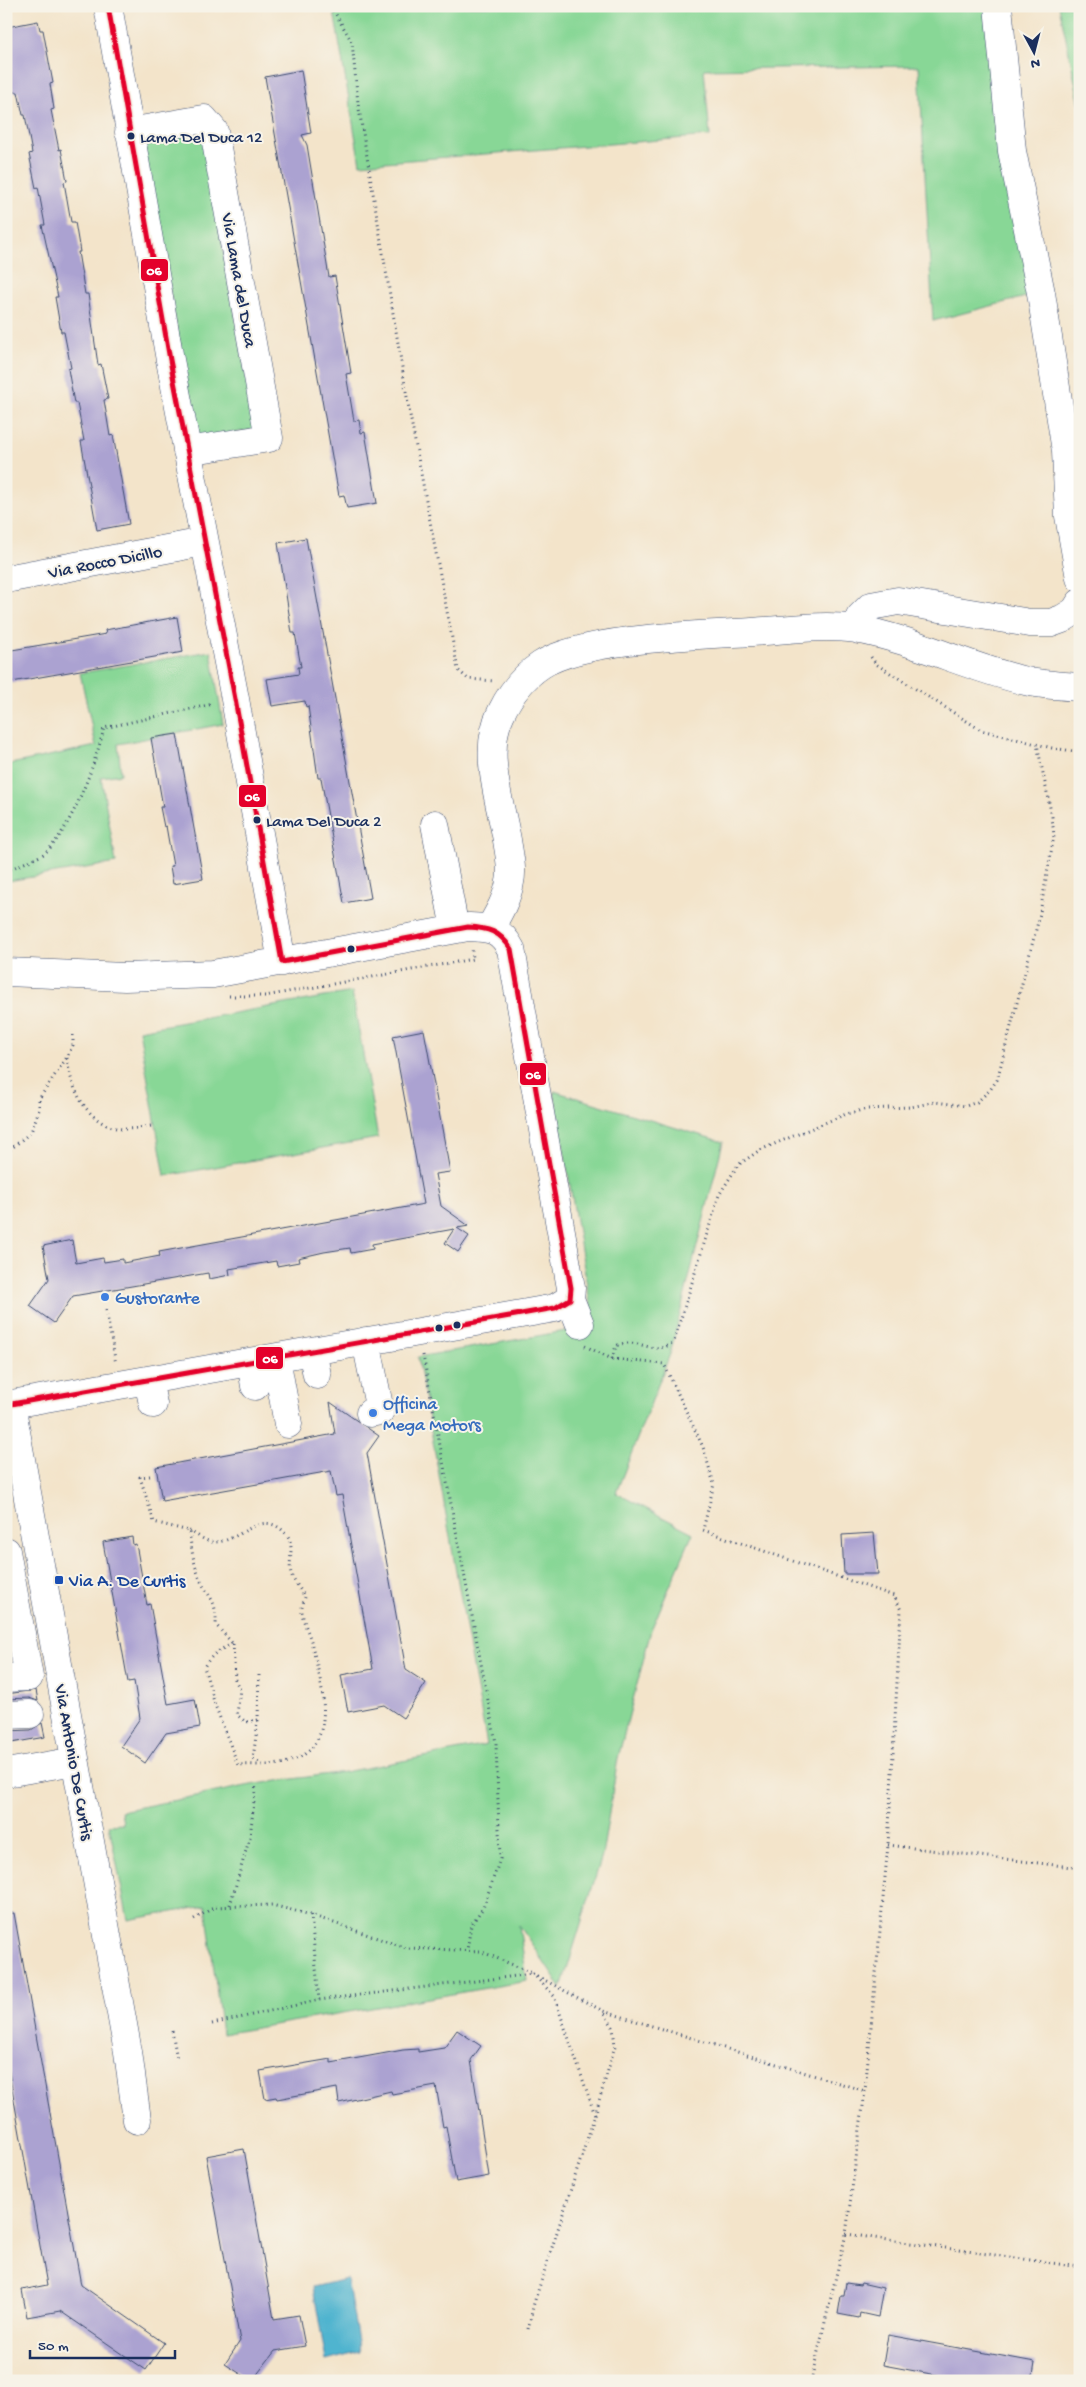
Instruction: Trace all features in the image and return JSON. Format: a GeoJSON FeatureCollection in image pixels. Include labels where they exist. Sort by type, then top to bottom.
{"type":"FeatureCollection","features":[{"type":"Feature","properties":{"kind":"street"},"geometry":{"type":"LineString","coordinates":[[108,6],[187,451],[235,699],[282,962]]}},
{"type":"Feature","properties":{"kind":"street"},"geometry":{"type":"LineString","coordinates":[[998,6],[1012,151],[1040,293],[1066,451],[1069,516],[1080,578]]}},
{"type":"Feature","properties":{"kind":"street","name":"Via Lama del Duca"},"geometry":{"type":"LineString","coordinates":[[129,132],[204,119],[214,130],[269,438],[187,451]]}},
{"type":"Feature","properties":{"kind":"street","name":"Via Rocco Dicillo"},"geometry":{"type":"LineString","coordinates":[[6,579],[204,542]]}},
{"type":"Feature","properties":{"kind":"street"},"geometry":{"type":"LineString","coordinates":[[859,630],[860,616],[871,606],[884,602],[930,605],[1030,623],[1050,623],[1062,619],[1075,611],[1080,603]]}},
{"type":"Feature","properties":{"kind":"street"},"geometry":{"type":"LineString","coordinates":[[490,928],[506,898],[511,872],[493,762],[493,738],[500,715],[516,688],[542,664],[573,652],[606,646],[689,636],[822,627],[859,630],[1028,681],[1080,688]]}},
{"type":"Feature","properties":{"kind":"street"},"geometry":{"type":"LineString","coordinates":[[435,824],[455,929]]}},
{"type":"Feature","properties":{"kind":"street"},"geometry":{"type":"LineString","coordinates":[[6,971],[125,977],[213,974],[468,926],[490,928],[505,937],[511,948],[571,1288],[570,1299],[580,1324]]}},
{"type":"Feature","properties":{"kind":"street"},"geometry":{"type":"LineString","coordinates":[[9,1404],[71,1384],[136,1383],[194,1362],[261,1369],[362,1341],[501,1307],[555,1308],[570,1299]]}},
{"type":"Feature","properties":{"kind":"street"},"geometry":{"type":"LineString","coordinates":[[362,1341],[380,1411],[370,1413]]}},
{"type":"Feature","properties":{"kind":"street"},"geometry":{"type":"LineString","coordinates":[[261,1369],[288,1424]]}},
{"type":"Feature","properties":{"kind":"street","name":"Via Antonio De Curtis"},"geometry":{"type":"LineString","coordinates":[[9,1404],[129,2060],[137,2120]]}},
{"type":"Feature","properties":{"kind":"street"},"geometry":{"type":"LineString","coordinates":[[6,1551],[29,1677],[6,1678]]}},
{"type":"Feature","properties":{"kind":"street"},"geometry":{"type":"LineString","coordinates":[[6,1773],[75,1761]]}},
{"type":"Feature","properties":{"kind":"path"},"geometry":{"type":"LineString","coordinates":[[331,6],[352,42],[358,103],[410,415],[458,670],[468,679],[498,681],[516,688]]}},
{"type":"Feature","properties":{"kind":"path"},"geometry":{"type":"LineString","coordinates":[[859,630],[861,643],[876,664],[981,730],[1037,744],[1080,752]]}},
{"type":"Feature","properties":{"kind":"path"},"geometry":{"type":"LineString","coordinates":[[6,871],[44,854],[67,823],[97,758],[104,728],[235,699]]}},
{"type":"Feature","properties":{"kind":"path"},"geometry":{"type":"LineString","coordinates":[[612,1359],[616,1346],[624,1342],[636,1343],[656,1349],[669,1346],[674,1341],[719,1195],[738,1165],[760,1150],[846,1114],[867,1109],[911,1107],[935,1102],[966,1106],[977,1102],[990,1090],[997,1080],[1039,918],[1054,836],[1037,744]]}},
{"type":"Feature","properties":{"kind":"path"},"geometry":{"type":"LineString","coordinates":[[6,1153],[31,1132],[39,1110],[39,1098],[67,1057],[72,1045],[72,1032]]}},
{"type":"Feature","properties":{"kind":"path"},"geometry":{"type":"LineString","coordinates":[[67,1057],[68,1070],[77,1093],[84,1106],[95,1118],[112,1127],[128,1129],[151,1126]]}},
{"type":"Feature","properties":{"kind":"path"},"geometry":{"type":"LineString","coordinates":[[106,1310],[136,1383]]}},
{"type":"Feature","properties":{"kind":"path"},"geometry":{"type":"LineString","coordinates":[[580,1324],[586,1348],[612,1359],[664,1364],[703,1447],[714,1484],[702,1530],[894,1596],[902,1610],[888,1845],[865,2091],[846,2234],[811,2381]]}},
{"type":"Feature","properties":{"kind":"path"},"geometry":{"type":"LineString","coordinates":[[362,1341],[496,1743],[500,1859],[483,1908],[472,1925],[468,1950]]}},
{"type":"Feature","properties":{"kind":"path"},"geometry":{"type":"LineString","coordinates":[[150,1476],[140,1478],[154,1522],[188,1531],[211,1542],[235,1537],[257,1524],[267,1522],[277,1526],[288,1537],[291,1547],[291,1574],[305,1597],[302,1611],[319,1676],[324,1711],[319,1739],[300,1756],[289,1762],[238,1765],[204,1667],[209,1659],[219,1650],[233,1644]]}},
{"type":"Feature","properties":{"kind":"path"},"geometry":{"type":"LineString","coordinates":[[188,1531],[193,1559],[199,1577],[210,1594],[216,1610],[216,1625],[233,1644],[235,1680],[240,1689],[237,1715],[246,1722],[258,1720]]}},
{"type":"Feature","properties":{"kind":"path"},"geometry":{"type":"LineString","coordinates":[[259,1675],[258,1720],[253,1759],[264,1764]]}},
{"type":"Feature","properties":{"kind":"path"},"geometry":{"type":"LineString","coordinates":[[230,1905],[250,1837],[256,1784]]}},
{"type":"Feature","properties":{"kind":"path"},"geometry":{"type":"LineString","coordinates":[[888,1845],[1080,1868]]}},
{"type":"Feature","properties":{"kind":"path"},"geometry":{"type":"LineString","coordinates":[[194,1919],[215,1907],[272,1905],[311,1915],[406,1948],[480,1951],[533,1974],[603,2011],[865,2091]]}},
{"type":"Feature","properties":{"kind":"path"},"geometry":{"type":"LineString","coordinates":[[311,1915],[318,2000]]}},
{"type":"Feature","properties":{"kind":"path"},"geometry":{"type":"LineString","coordinates":[[212,2024],[318,2000],[533,1974]]}},
{"type":"Feature","properties":{"kind":"path"},"geometry":{"type":"LineString","coordinates":[[533,1974],[554,1996],[596,2115]]}},
{"type":"Feature","properties":{"kind":"path"},"geometry":{"type":"LineString","coordinates":[[528,2329],[534,2303],[596,2115],[614,2046],[613,2027],[603,2011]]}},
{"type":"Feature","properties":{"kind":"path"},"geometry":{"type":"LineString","coordinates":[[172,2031],[177,2059]]}},
{"type":"Feature","properties":{"kind":"path"},"geometry":{"type":"LineString","coordinates":[[846,2234],[1080,2267]]}},
{"type":"Feature","properties":{"kind":"green space"},"geometry":{"type":"Polygon","coordinates":[[[333,6],[992,6],[1041,293],[933,321],[919,66],[704,69],[710,136],[360,164],[333,6]]]}},
{"type":"Feature","properties":{"kind":"green space"},"geometry":{"type":"Polygon","coordinates":[[[1059,6],[1080,6],[1080,105],[1059,6]]]}},
{"type":"Feature","properties":{"kind":"green space"},"geometry":{"type":"Polygon","coordinates":[[[202,133],[256,429],[197,440],[143,144],[202,133]]]}},
{"type":"Feature","properties":{"kind":"green space"},"geometry":{"type":"Polygon","coordinates":[[[211,651],[223,724],[118,744],[121,774],[101,777],[116,863],[8,881],[6,765],[96,746],[80,673],[211,651]]]}},
{"type":"Feature","properties":{"kind":"green space"},"geometry":{"type":"Polygon","coordinates":[[[352,992],[378,1138],[165,1176],[139,1030],[352,992]]]}},
{"type":"Feature","properties":{"kind":"green space"},"geometry":{"type":"Polygon","coordinates":[[[554,1091],[723,1142],[670,1354],[616,1493],[693,1533],[651,1630],[618,1758],[602,1856],[561,1988],[519,1925],[527,1981],[222,2034],[206,1906],[128,1920],[109,1825],[123,1824],[121,1811],[256,1784],[344,1772],[487,1745],[418,1357],[594,1326],[554,1091]]]}},
{"type":"Feature","properties":{"kind":"water"},"geometry":{"type":"Polygon","coordinates":[[[347,2279],[360,2352],[326,2361],[313,2287],[347,2279]]]}},
{"type":"Feature","properties":{"kind":"building"},"geometry":{"type":"Polygon","coordinates":[[[38,21],[40,30],[43,30],[53,83],[50,84],[54,109],[51,110],[67,181],[64,182],[71,222],[75,222],[80,252],[78,252],[85,294],[88,294],[98,365],[101,364],[108,399],[104,400],[110,436],[113,435],[129,524],[97,530],[81,441],[84,441],[77,403],[74,403],[68,369],[71,368],[64,332],[61,332],[55,297],[58,297],[42,225],[45,225],[38,187],[36,188],[29,154],[32,153],[25,115],[23,115],[18,92],[12,92],[6,61],[7,27],[38,21]]]}},
{"type":"Feature","properties":{"kind":"building"},"geometry":{"type":"Polygon","coordinates":[[[301,70],[311,133],[302,135],[307,145],[329,277],[335,276],[351,373],[346,374],[354,421],[359,420],[361,433],[365,432],[377,503],[347,508],[344,495],[339,496],[265,77],[301,70]]]}},
{"type":"Feature","properties":{"kind":"building"},"geometry":{"type":"Polygon","coordinates":[[[306,538],[371,898],[344,903],[321,778],[318,778],[308,706],[306,707],[305,701],[272,706],[267,679],[299,674],[298,667],[301,667],[295,633],[292,633],[278,543],[306,538]]]}},
{"type":"Feature","properties":{"kind":"building"},"geometry":{"type":"Polygon","coordinates":[[[177,617],[183,652],[6,683],[6,651],[106,634],[105,630],[177,617]]]}},
{"type":"Feature","properties":{"kind":"building"},"geometry":{"type":"Polygon","coordinates":[[[177,734],[203,879],[173,884],[170,866],[173,866],[166,826],[164,827],[160,807],[163,807],[151,738],[177,734]]]}},
{"type":"Feature","properties":{"kind":"building"},"geometry":{"type":"Polygon","coordinates":[[[424,1030],[450,1172],[435,1174],[441,1206],[469,1226],[457,1228],[469,1236],[458,1252],[445,1243],[454,1229],[372,1244],[373,1249],[351,1253],[350,1248],[298,1258],[299,1262],[277,1266],[276,1261],[229,1269],[230,1275],[209,1279],[208,1273],[73,1296],[54,1323],[30,1306],[49,1279],[43,1246],[72,1240],[76,1263],[103,1258],[104,1262],[123,1259],[123,1263],[160,1256],[159,1252],[424,1204],[393,1036],[424,1030]]]}},
{"type":"Feature","properties":{"kind":"building"},"geometry":{"type":"Polygon","coordinates":[[[330,1402],[379,1436],[367,1453],[406,1670],[426,1683],[403,1718],[384,1705],[348,1712],[341,1675],[373,1669],[342,1495],[336,1496],[331,1471],[162,1501],[156,1467],[335,1434],[330,1402]]]}},
{"type":"Feature","properties":{"kind":"building"},"geometry":{"type":"Polygon","coordinates":[[[874,1533],[878,1574],[844,1574],[842,1535],[874,1533]]]}},
{"type":"Feature","properties":{"kind":"building"},"geometry":{"type":"Polygon","coordinates":[[[132,1537],[133,1545],[136,1544],[147,1605],[150,1604],[168,1704],[195,1699],[200,1727],[166,1733],[145,1763],[121,1746],[140,1718],[134,1681],[128,1682],[103,1542],[132,1537]]]}},
{"type":"Feature","properties":{"kind":"building"},"geometry":{"type":"Polygon","coordinates":[[[36,1690],[38,1701],[29,1698],[6,1699],[6,1694],[36,1690]]]}},
{"type":"Feature","properties":{"kind":"building"},"geometry":{"type":"Polygon","coordinates":[[[42,1723],[45,1737],[6,1744],[6,1731],[31,1730],[42,1723]]]}},
{"type":"Feature","properties":{"kind":"building"},"geometry":{"type":"Polygon","coordinates":[[[14,1913],[81,2285],[164,2343],[146,2370],[60,2311],[27,2317],[22,2290],[47,2285],[6,2055],[6,1914],[14,1913]]]}},
{"type":"Feature","properties":{"kind":"building"},"geometry":{"type":"Polygon","coordinates":[[[457,2030],[481,2046],[471,2060],[489,2176],[456,2182],[446,2126],[443,2127],[436,2086],[392,2094],[391,2091],[339,2103],[337,2088],[277,2099],[276,2097],[265,2099],[260,2071],[331,2059],[331,2063],[403,2050],[418,2049],[418,2052],[444,2048],[457,2030]]]}},
{"type":"Feature","properties":{"kind":"building"},"geometry":{"type":"Polygon","coordinates":[[[244,2149],[274,2319],[299,2315],[305,2346],[275,2351],[252,2381],[225,2364],[240,2341],[206,2156],[244,2149]]]}},
{"type":"Feature","properties":{"kind":"building"},"geometry":{"type":"Polygon","coordinates":[[[846,2283],[860,2285],[861,2283],[883,2288],[878,2317],[860,2313],[859,2318],[838,2314],[841,2296],[844,2296],[846,2283]]]}},
{"type":"Feature","properties":{"kind":"building"},"geometry":{"type":"Polygon","coordinates":[[[888,2335],[1035,2362],[1032,2381],[969,2381],[883,2365],[888,2335]]]}},
{"type":"Feature","properties":{"kind":"transit line","name":"06"},"geometry":{"type":"LineString","coordinates":[[6,1405],[555,1308],[570,1299],[571,1288],[511,949],[507,943],[498,934],[482,928],[468,927],[282,962],[235,699],[170,360],[108,6]]}},
{"type":"Feature","properties":{"kind":"place","name":"Lama Del Duca 12"},"geometry":{"type":"Point","coordinates":[131,136]}},
{"type":"Feature","properties":{"kind":"place","name":"Lama Del Duca 2"},"geometry":{"type":"Point","coordinates":[257,820]}},
{"type":"Feature","properties":{"kind":"place","name":"Gustorante"},"geometry":{"type":"Point","coordinates":[105,1297]}},
{"type":"Feature","properties":{"kind":"place","name":"Officina Mega Motors"},"geometry":{"type":"Point","coordinates":[373,1413]}},
{"type":"Feature","properties":{"kind":"place","name":"Via A. De Curtis"},"geometry":{"type":"Point","coordinates":[59,1580]}}]}
